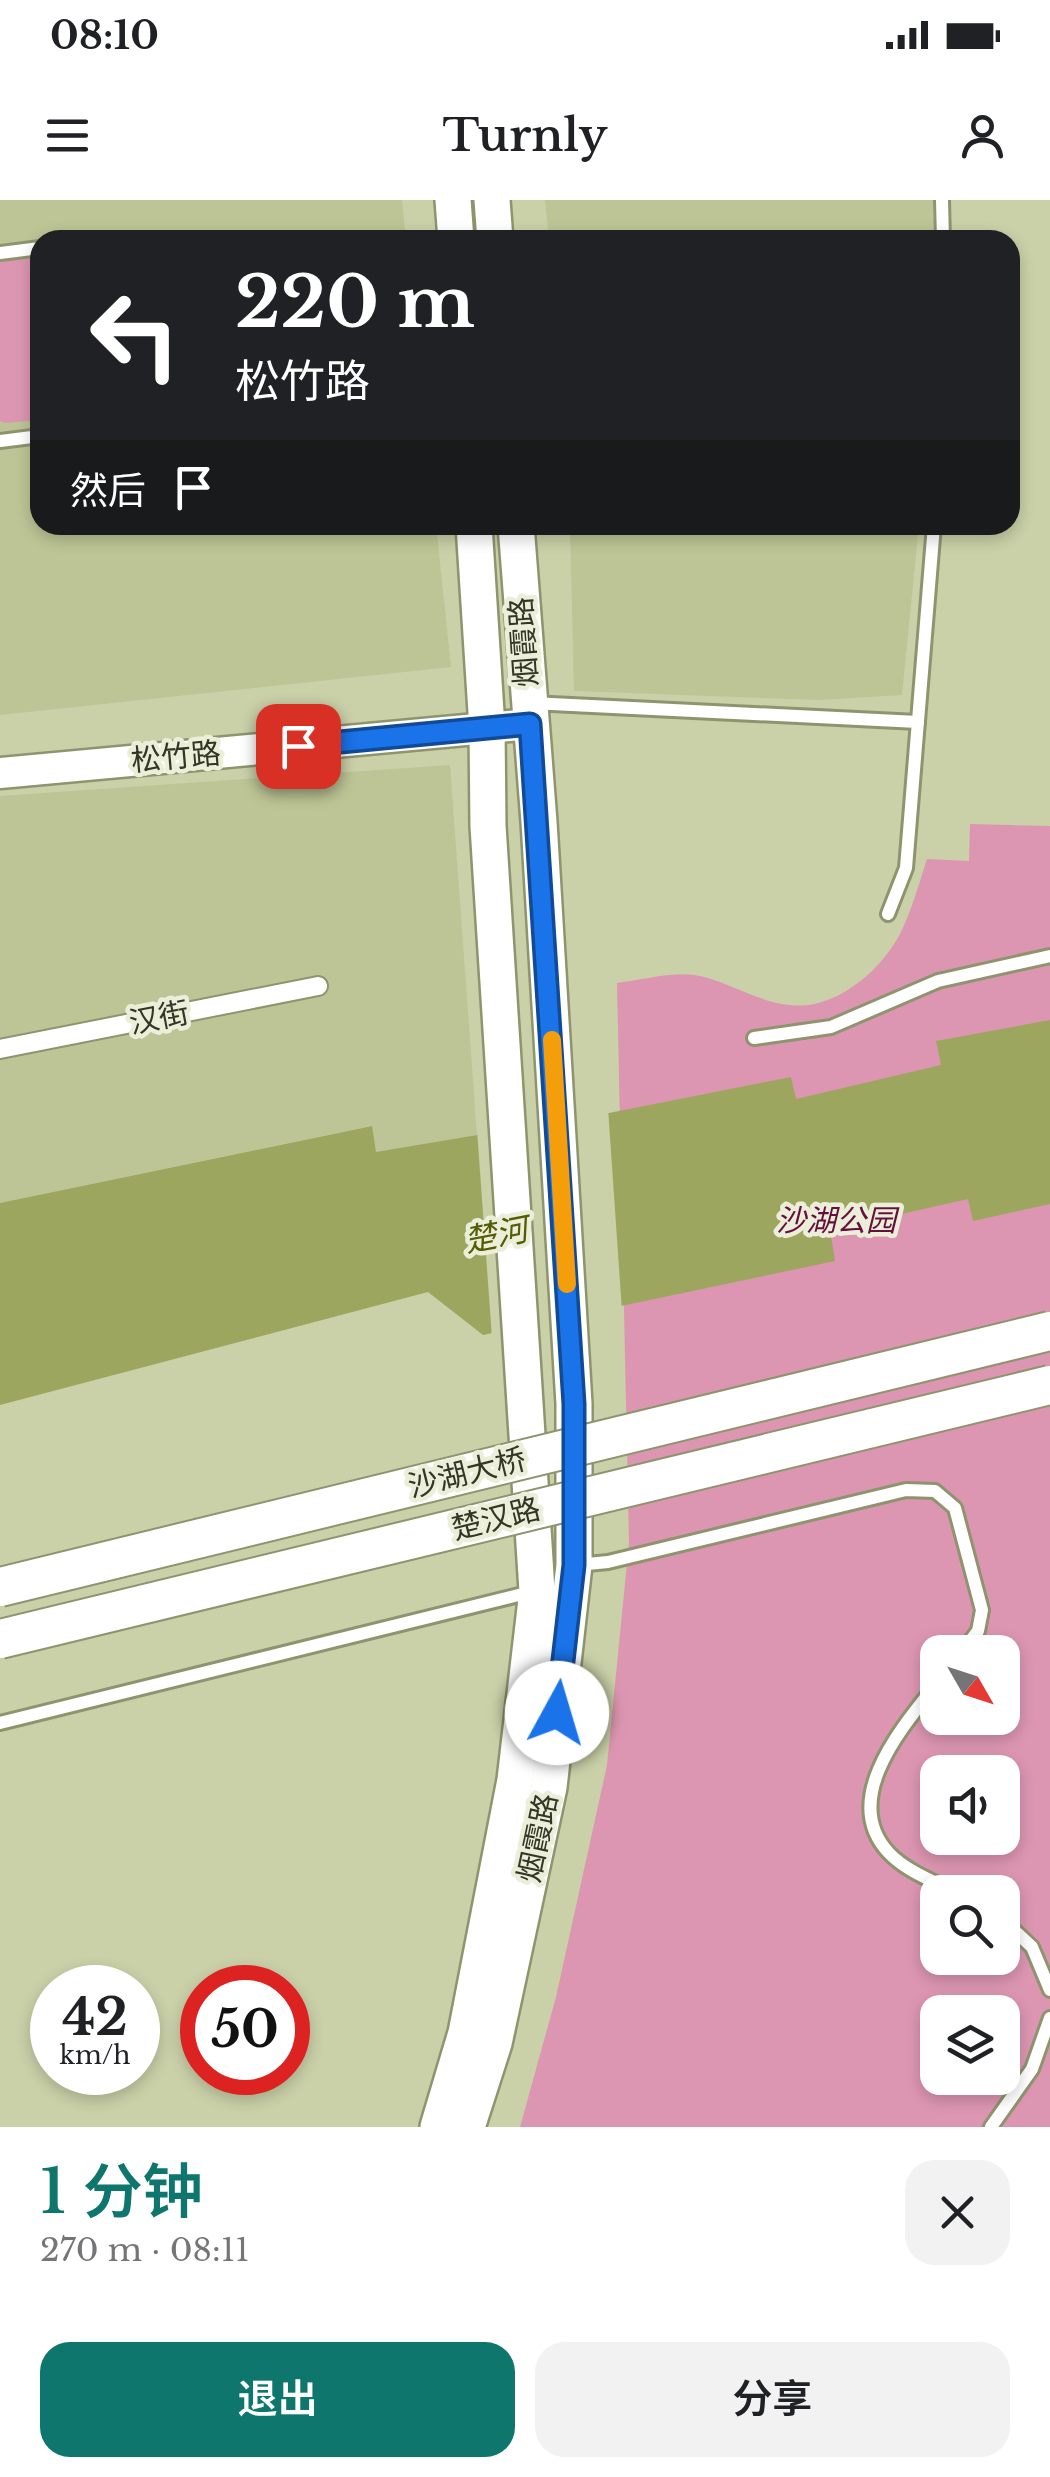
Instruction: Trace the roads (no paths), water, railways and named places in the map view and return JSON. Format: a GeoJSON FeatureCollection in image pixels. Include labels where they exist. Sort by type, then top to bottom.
{"type":"FeatureCollection","features":[{"type":"Feature","properties":{"kind":"main road"},"geometry":{"type":"LineString","coordinates":[[453,200],[455,230]]}},
{"type":"Feature","properties":{"kind":"main road"},"geometry":{"type":"LineString","coordinates":[[492,200],[494,230]]}},
{"type":"Feature","properties":{"kind":"main road","name":"烟霞路"},"geometry":{"type":"LineString","coordinates":[[438,2127],[466,2033],[514,1780],[537,1591],[488,826],[475,535]]}},
{"type":"Feature","properties":{"kind":"main road","name":"烟霞路"},"geometry":{"type":"LineString","coordinates":[[467,2127],[494,2043],[549,1787],[574,1565],[574,1404],[539,822],[517,535]]}},
{"type":"Feature","properties":{"kind":"main road","name":"沙湖大桥"},"geometry":{"type":"LineString","coordinates":[[0,1587],[1050,1331]]}},
{"type":"Feature","properties":{"kind":"main road","name":"楚汉路"},"geometry":{"type":"LineString","coordinates":[[0,1638],[1050,1385]]}},
{"type":"Feature","properties":{"kind":"street","name":"松竹路"},"geometry":{"type":"LineString","coordinates":[[0,773],[486,728],[530,713]]}},
{"type":"Feature","properties":{"kind":"street","name":"汉街"},"geometry":{"type":"LineString","coordinates":[[0,1049],[318,986]]}},
{"type":"Feature","properties":{"kind":"lane"},"geometry":{"type":"LineString","coordinates":[[942,200],[943,230]]}},
{"type":"Feature","properties":{"kind":"lane"},"geometry":{"type":"LineString","coordinates":[[0,253],[30,249]]}},
{"type":"Feature","properties":{"kind":"lane"},"geometry":{"type":"LineString","coordinates":[[0,441],[30,437]]}},
{"type":"Feature","properties":{"kind":"lane"},"geometry":{"type":"LineString","coordinates":[[888,914],[906,868],[933,535]]}},
{"type":"Feature","properties":{"kind":"lane"},"geometry":{"type":"LineString","coordinates":[[530,713],[918,722]]}},
{"type":"Feature","properties":{"kind":"lane"},"geometry":{"type":"LineString","coordinates":[[754,1038],[831,1027],[938,981],[1050,956]]}},
{"type":"Feature","properties":{"kind":"lane"},"geometry":{"type":"LineString","coordinates":[[574,1565],[608,1562],[906,1490],[935,1491],[955,1508],[982,1600],[982,1620],[975,1635]]}},
{"type":"Feature","properties":{"kind":"lane"},"geometry":{"type":"LineString","coordinates":[[0,1723],[537,1591]]}},
{"type":"Feature","properties":{"kind":"lane"},"geometry":{"type":"LineString","coordinates":[[920,1706],[891,1745],[874,1786],[871,1808],[879,1839],[888,1853],[920,1875]]}},
{"type":"Feature","properties":{"kind":"lane"},"geometry":{"type":"LineString","coordinates":[[1020,1936],[1032,1947],[1050,1990]]}},
{"type":"Feature","properties":{"kind":"lane"},"geometry":{"type":"LineString","coordinates":[[990,2127],[1019,2092],[1050,2018]]}},
{"type":"Feature","properties":{"kind":"water","name":"楚河"},"geometry":{"type":"Polygon","coordinates":[[[1050,1020],[1050,1204],[973,1221],[968,1199],[830,1230],[835,1261],[483,1335],[428,1292],[0,1405],[0,1203],[372,1126],[376,1152],[609,1113],[791,1077],[796,1099],[941,1065],[936,1041],[1050,1020]]]}},
{"type":"Feature","properties":{"kind":"park label","name":"沙湖公园"},"geometry":{"type":"Point","coordinates":[836,1221]}}]}
